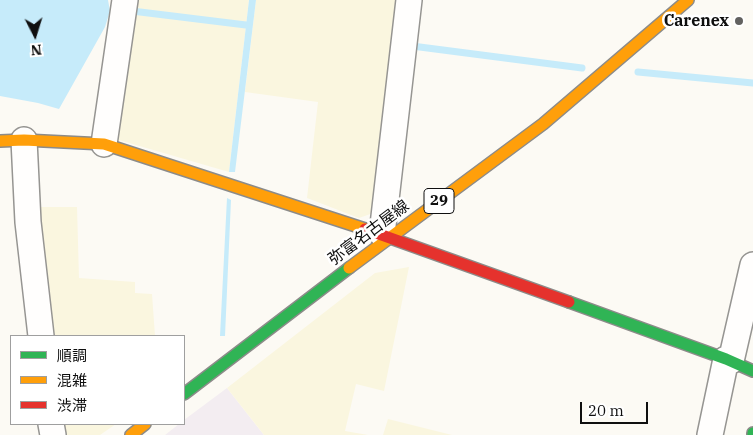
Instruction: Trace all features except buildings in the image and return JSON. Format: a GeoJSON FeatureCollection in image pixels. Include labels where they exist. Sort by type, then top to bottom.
{"type":"FeatureCollection","features":[{"type":"Feature","properties":{"kind":"street"},"geometry":{"type":"LineString","coordinates":[[104,144],[125,0]]}},
{"type":"Feature","properties":{"kind":"street"},"geometry":{"type":"LineString","coordinates":[[386,236],[409,0]]}},
{"type":"Feature","properties":{"kind":"street","name":"弥富名古屋線"},"geometry":{"type":"LineString","coordinates":[[185,393],[386,236],[543,124],[688,0]]}},
{"type":"Feature","properties":{"kind":"street"},"geometry":{"type":"LineString","coordinates":[[41,335],[28,222],[12,141],[104,144],[386,236],[737,364]]}},
{"type":"Feature","properties":{"kind":"street"},"geometry":{"type":"LineString","coordinates":[[710,435],[737,364],[753,265]]}},
{"type":"Feature","properties":{"kind":"street"},"geometry":{"type":"LineString","coordinates":[[131,435],[145,425]]}},
{"type":"Feature","properties":{"kind":"shaded area"},"geometry":{"type":"Polygon","coordinates":[[[133,0],[249,0],[229,172],[112,138],[133,0]]]}},
{"type":"Feature","properties":{"kind":"shaded area"},"geometry":{"type":"Polygon","coordinates":[[[256,0],[400,0],[376,212],[359,218],[307,198],[318,102],[245,92],[256,0]]]}},
{"type":"Feature","properties":{"kind":"shaded area"},"geometry":{"type":"Polygon","coordinates":[[[34,207],[77,207],[79,278],[135,282],[135,293],[152,294],[155,335],[47,335],[34,207]]]}},
{"type":"Feature","properties":{"kind":"shaded area"},"geometry":{"type":"Polygon","coordinates":[[[409,267],[384,391],[356,384],[345,431],[368,435],[264,435],[227,388],[375,273],[409,267]]]}},
{"type":"Feature","properties":{"kind":"shaded area"},"geometry":{"type":"Polygon","coordinates":[[[227,388],[264,435],[165,435],[178,425],[185,425],[185,419],[227,388]]]}},
{"type":"Feature","properties":{"kind":"shaded area"},"geometry":{"type":"Polygon","coordinates":[[[388,419],[452,435],[383,435],[388,419]]]}},
{"type":"Feature","properties":{"kind":"shaded area"},"geometry":{"type":"Polygon","coordinates":[[[57,425],[115,425],[100,435],[59,435],[57,425]]]}},
{"type":"Feature","properties":{"kind":"water"},"geometry":{"type":"Polygon","coordinates":[[[0,0],[108,0],[110,11],[105,27],[59,109],[0,96],[0,0]]]}},
{"type":"Feature","properties":{"kind":"water"},"geometry":{"type":"Polygon","coordinates":[[[249,0],[256,0],[235,172],[229,172],[249,0]]]}},
{"type":"Feature","properties":{"kind":"water"},"geometry":{"type":"Polygon","coordinates":[[[227,198],[231,200],[225,336],[220,336],[227,198]]]}},
{"type":"Feature","properties":{"kind":"waterway"},"geometry":{"type":"LineString","coordinates":[[132,11],[246,25]]}},
{"type":"Feature","properties":{"kind":"waterway"},"geometry":{"type":"LineString","coordinates":[[412,46],[582,68]]}},
{"type":"Feature","properties":{"kind":"waterway"},"geometry":{"type":"LineString","coordinates":[[638,72],[753,83]]}},
{"type":"Feature","properties":{"kind":"traffic: fast"},"geometry":{"type":"LineString","coordinates":[[185,393],[349,268]]}},
{"type":"Feature","properties":{"kind":"traffic: fast"},"geometry":{"type":"LineString","coordinates":[[569,302],[726,359],[753,371]]}},
{"type":"Feature","properties":{"kind":"traffic: slow"},"geometry":{"type":"LineString","coordinates":[[349,268],[543,124],[688,0]]}},
{"type":"Feature","properties":{"kind":"traffic: slow"},"geometry":{"type":"LineString","coordinates":[[0,141],[24,140],[104,144],[365,229]]}},
{"type":"Feature","properties":{"kind":"traffic: slow"},"geometry":{"type":"LineString","coordinates":[[131,435],[144,425]]}},
{"type":"Feature","properties":{"kind":"traffic: jam"},"geometry":{"type":"LineString","coordinates":[[365,229],[569,302]]}},
{"type":"Feature","properties":{"kind":"place","name":"Carenex"},"geometry":{"type":"Point","coordinates":[739,21]}}]}
